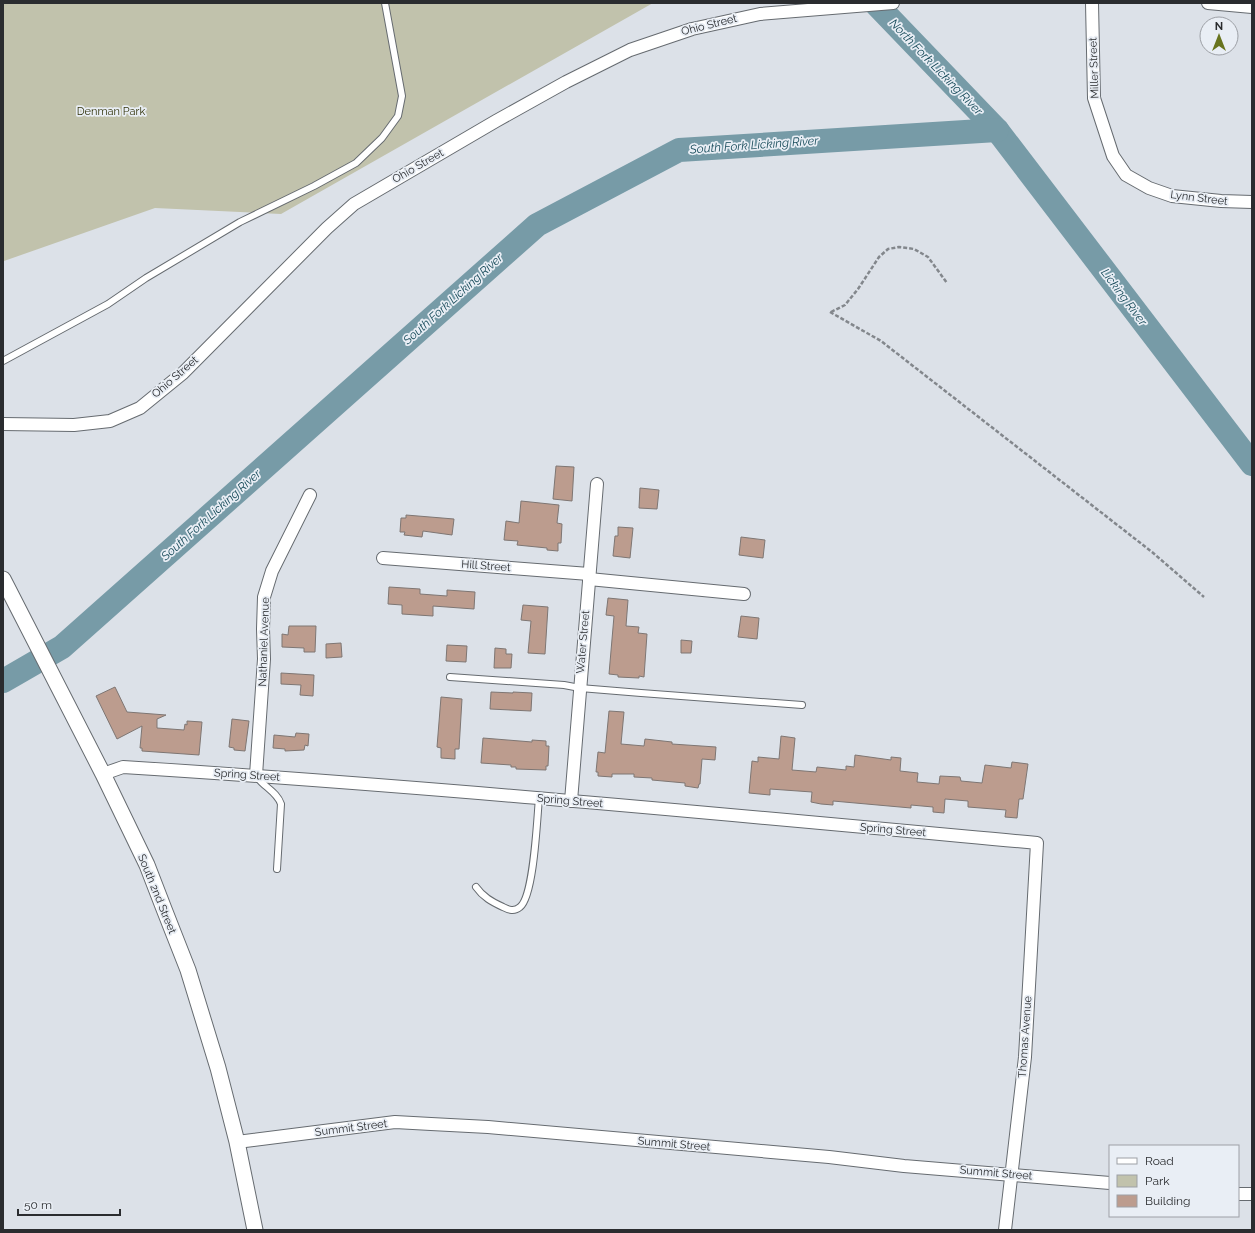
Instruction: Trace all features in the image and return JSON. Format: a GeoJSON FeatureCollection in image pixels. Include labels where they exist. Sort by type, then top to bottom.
{"type":"FeatureCollection","features":[{"type":"Feature","properties":{"kind":"street","name":"Ohio Street"},"geometry":{"type":"LineString","coordinates":[[3,424],[74,425],[110,420],[140,408],[183,372],[326,228],[354,204],[386,184],[566,82],[630,50],[685,31],[726,20],[760,14],[893,3]]}},
{"type":"Feature","properties":{"kind":"street","name":"Miller Street"},"geometry":{"type":"LineString","coordinates":[[1092,3],[1094,98],[1113,156],[1126,175]]}},
{"type":"Feature","properties":{"kind":"street"},"geometry":{"type":"LineString","coordinates":[[1208,3],[1252,7]]}},
{"type":"Feature","properties":{"kind":"street","name":"Lynn Street"},"geometry":{"type":"LineString","coordinates":[[1126,175],[1149,188],[1172,196],[1221,202],[1252,202]]}},
{"type":"Feature","properties":{"kind":"street","name":"Water Street"},"geometry":{"type":"LineString","coordinates":[[571,800],[597,484]]}},
{"type":"Feature","properties":{"kind":"street","name":"Nathaniel Avenue"},"geometry":{"type":"LineString","coordinates":[[256,775],[264,659],[264,597],[272,571],[310,495]]}},
{"type":"Feature","properties":{"kind":"street","name":"Hill Street"},"geometry":{"type":"LineString","coordinates":[[383,558],[589,577],[744,594]]}},
{"type":"Feature","properties":{"kind":"street","name":"South 2nd Street"},"geometry":{"type":"LineString","coordinates":[[3,579],[103,774],[146,865],[188,970],[218,1068],[237,1142],[255,1230]]}},
{"type":"Feature","properties":{"kind":"street","name":"Spring Street"},"geometry":{"type":"LineString","coordinates":[[103,774],[123,767],[256,775],[571,800],[1038,843]]}},
{"type":"Feature","properties":{"kind":"street","name":"Thomas Avenue"},"geometry":{"type":"LineString","coordinates":[[1005,1230],[1025,1057],[1038,843]]}},
{"type":"Feature","properties":{"kind":"street","name":"Summit Street"},"geometry":{"type":"LineString","coordinates":[[237,1142],[403,1122],[488,1127],[829,1157],[904,1166],[1109,1183]]}},
{"type":"Feature","properties":{"kind":"street"},"geometry":{"type":"LineString","coordinates":[[1239,1194],[1252,1194]]}},
{"type":"Feature","properties":{"kind":"lane"},"geometry":{"type":"LineString","coordinates":[[3,361],[108,304],[146,278],[240,222],[314,186],[356,163],[382,138],[398,116],[402,96],[385,3]]}},
{"type":"Feature","properties":{"kind":"lane"},"geometry":{"type":"LineString","coordinates":[[450,677],[802,705]]}},
{"type":"Feature","properties":{"kind":"lane"},"geometry":{"type":"LineString","coordinates":[[256,775],[265,786],[279,798],[281,804],[277,869]]}},
{"type":"Feature","properties":{"kind":"lane"},"geometry":{"type":"LineString","coordinates":[[476,887],[487,899],[504,908],[517,910],[521,906],[528,895],[532,876],[539,798]]}},
{"type":"Feature","properties":{"kind":"path"},"geometry":{"type":"LineString","coordinates":[[947,283],[928,256],[914,249],[899,246],[888,249],[879,257],[858,289],[845,304],[830,312],[881,341],[1152,552],[1204,597]]}},
{"type":"Feature","properties":{"kind":"green space","name":"Denman Park"},"geometry":{"type":"Polygon","coordinates":[[[3,3],[653,3],[281,214],[155,208],[4,261],[3,3]]]}},
{"type":"Feature","properties":{"kind":"building"},"geometry":{"type":"Polygon","coordinates":[[[556,466],[574,467],[572,501],[553,499],[556,466]]]}},
{"type":"Feature","properties":{"kind":"building"},"geometry":{"type":"Polygon","coordinates":[[[640,488],[659,490],[657,509],[639,508],[640,488]]]}},
{"type":"Feature","properties":{"kind":"building"},"geometry":{"type":"Polygon","coordinates":[[[521,501],[559,505],[557,523],[562,524],[561,543],[558,543],[558,551],[547,550],[547,548],[517,545],[518,541],[504,540],[506,521],[519,523],[521,501]]]}},
{"type":"Feature","properties":{"kind":"building"},"geometry":{"type":"Polygon","coordinates":[[[406,515],[454,519],[452,535],[423,531],[422,537],[404,535],[405,532],[400,532],[401,518],[406,518],[406,515]]]}},
{"type":"Feature","properties":{"kind":"building"},"geometry":{"type":"Polygon","coordinates":[[[618,527],[633,528],[630,558],[613,556],[615,536],[618,536],[618,527]]]}},
{"type":"Feature","properties":{"kind":"building"},"geometry":{"type":"Polygon","coordinates":[[[741,537],[765,540],[763,558],[739,555],[741,537]]]}},
{"type":"Feature","properties":{"kind":"building"},"geometry":{"type":"Polygon","coordinates":[[[389,587],[420,589],[420,594],[447,596],[447,590],[475,592],[474,609],[433,606],[433,616],[402,614],[402,605],[388,604],[389,587]]]}},
{"type":"Feature","properties":{"kind":"building"},"geometry":{"type":"Polygon","coordinates":[[[608,598],[628,600],[626,626],[639,627],[638,633],[647,634],[644,677],[618,677],[618,675],[609,674],[614,616],[606,615],[608,598]]]}},
{"type":"Feature","properties":{"kind":"building"},"geometry":{"type":"Polygon","coordinates":[[[523,605],[548,607],[545,654],[528,653],[531,621],[521,620],[523,605]]]}},
{"type":"Feature","properties":{"kind":"building"},"geometry":{"type":"Polygon","coordinates":[[[741,616],[759,618],[757,639],[738,637],[741,616]]]}},
{"type":"Feature","properties":{"kind":"building"},"geometry":{"type":"Polygon","coordinates":[[[289,626],[316,626],[315,652],[304,652],[304,648],[282,647],[282,634],[288,635],[289,626]]]}},
{"type":"Feature","properties":{"kind":"building"},"geometry":{"type":"Polygon","coordinates":[[[681,640],[692,641],[691,653],[681,653],[681,640]]]}},
{"type":"Feature","properties":{"kind":"building"},"geometry":{"type":"Polygon","coordinates":[[[341,643],[342,657],[326,658],[326,644],[341,643]]]}},
{"type":"Feature","properties":{"kind":"building"},"geometry":{"type":"Polygon","coordinates":[[[447,645],[467,646],[466,662],[446,661],[447,645]]]}},
{"type":"Feature","properties":{"kind":"building"},"geometry":{"type":"Polygon","coordinates":[[[495,648],[506,649],[506,654],[512,654],[511,668],[494,668],[495,648]]]}},
{"type":"Feature","properties":{"kind":"building"},"geometry":{"type":"Polygon","coordinates":[[[281,673],[314,675],[313,696],[300,695],[301,685],[281,684],[281,673]]]}},
{"type":"Feature","properties":{"kind":"building"},"geometry":{"type":"Polygon","coordinates":[[[115,687],[127,712],[166,715],[157,719],[157,728],[184,730],[185,724],[187,725],[187,721],[202,722],[199,755],[142,751],[142,748],[140,748],[142,726],[117,739],[96,696],[115,687]]]}},
{"type":"Feature","properties":{"kind":"building"},"geometry":{"type":"Polygon","coordinates":[[[491,692],[532,693],[531,711],[490,709],[491,692]]]}},
{"type":"Feature","properties":{"kind":"building"},"geometry":{"type":"Polygon","coordinates":[[[441,697],[462,699],[459,749],[455,749],[455,759],[441,758],[441,748],[437,747],[441,697]]]}},
{"type":"Feature","properties":{"kind":"building"},"geometry":{"type":"Polygon","coordinates":[[[609,711],[624,712],[621,744],[644,746],[645,739],[672,742],[672,744],[716,747],[715,760],[702,759],[700,784],[698,788],[685,786],[685,783],[634,777],[634,774],[612,774],[612,777],[598,776],[598,772],[596,772],[598,752],[605,753],[609,711]]]}},
{"type":"Feature","properties":{"kind":"building"},"geometry":{"type":"Polygon","coordinates":[[[232,719],[249,721],[245,751],[234,750],[234,748],[229,747],[232,719]]]}},
{"type":"Feature","properties":{"kind":"building"},"geometry":{"type":"Polygon","coordinates":[[[296,733],[309,734],[308,746],[305,745],[304,750],[285,751],[285,749],[273,748],[274,735],[295,737],[296,733]]]}},
{"type":"Feature","properties":{"kind":"building"},"geometry":{"type":"Polygon","coordinates":[[[781,736],[795,738],[792,770],[816,772],[817,767],[846,770],[846,766],[854,767],[855,755],[891,760],[891,757],[901,758],[900,771],[918,773],[917,782],[939,784],[940,776],[960,777],[961,781],[982,783],[985,765],[1011,768],[1012,762],[1028,764],[1023,799],[1019,799],[1017,818],[1005,817],[1006,810],[968,807],[968,801],[945,799],[944,813],[933,812],[933,807],[911,805],[911,808],[833,801],[833,805],[821,804],[811,802],[812,792],[770,789],[770,795],[749,793],[752,761],[758,762],[758,757],[779,759],[781,736]]]}},
{"type":"Feature","properties":{"kind":"building"},"geometry":{"type":"Polygon","coordinates":[[[483,738],[532,742],[532,740],[546,741],[546,746],[549,746],[548,766],[546,766],[546,770],[516,769],[516,767],[511,767],[511,765],[481,763],[483,738]]]}},
{"type":"Feature","properties":{"kind":"waterway","name":"Licking River"},"geometry":{"type":"LineString","coordinates":[[875,3],[997,130],[1252,464]]}},
{"type":"Feature","properties":{"kind":"waterway","name":"South Fork Licking River"},"geometry":{"type":"LineString","coordinates":[[3,681],[62,647],[537,225],[679,150],[997,130]]}},
{"type":"Feature","properties":{"kind":"water label","name":"North Fork Licking River"},"geometry":{"type":"Point","coordinates":[936,67]}}]}
